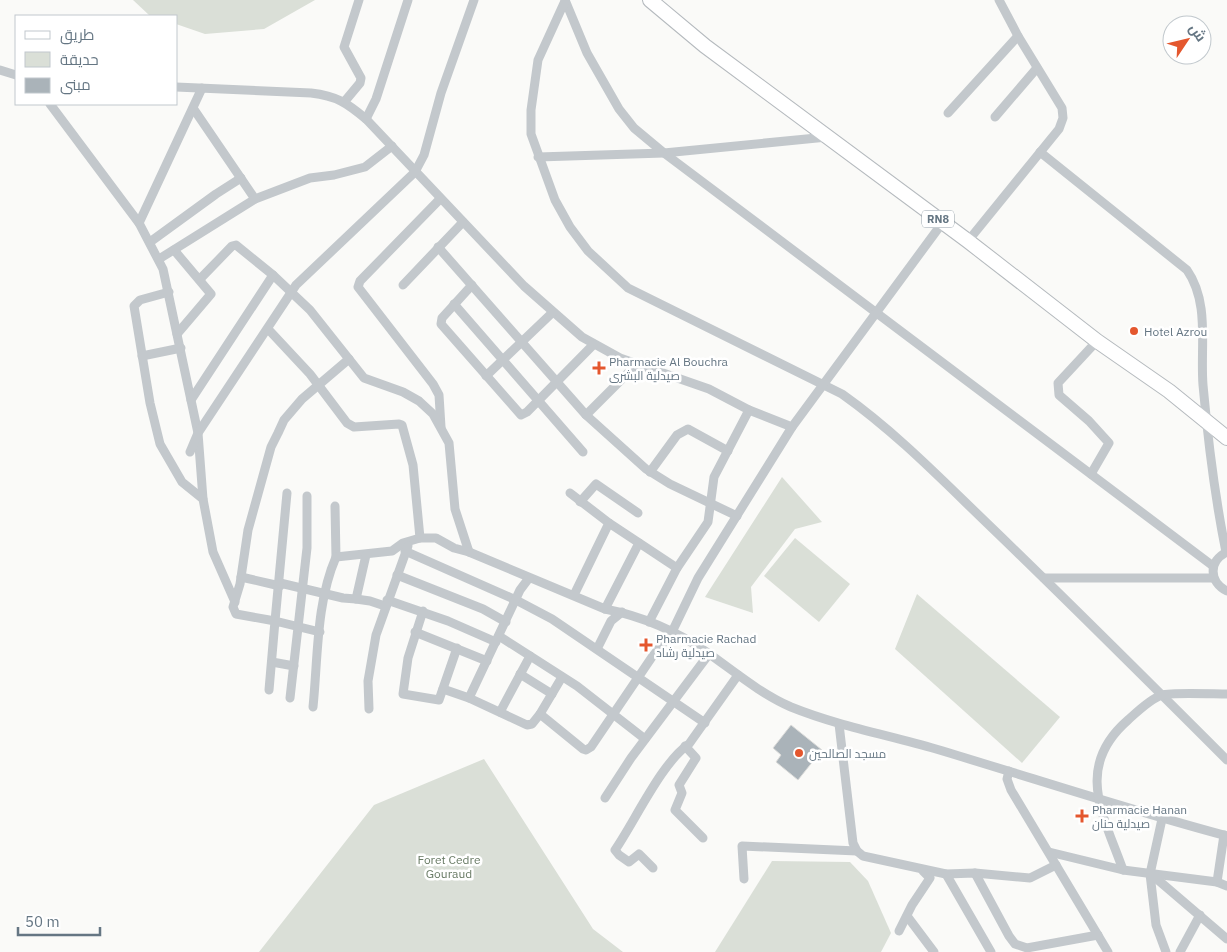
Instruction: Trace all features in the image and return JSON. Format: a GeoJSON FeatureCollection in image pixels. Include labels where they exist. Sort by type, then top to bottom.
{"type":"FeatureCollection","features":[{"type":"Feature","properties":{"kind":"main road","name":"RN8"},"geometry":{"type":"LineString","coordinates":[[650,0],[705,46],[968,240],[1097,341],[1169,391],[1227,438]]}},
{"type":"Feature","properties":{"kind":"street"},"geometry":{"type":"LineString","coordinates":[[344,101],[360,83],[361,78],[344,47],[360,0]]}},
{"type":"Feature","properties":{"kind":"street"},"geometry":{"type":"LineString","coordinates":[[366,119],[376,99],[408,0]]}},
{"type":"Feature","properties":{"kind":"street"},"geometry":{"type":"LineString","coordinates":[[190,452],[198,433],[303,278],[415,172],[424,155],[441,93],[474,0]]}},
{"type":"Feature","properties":{"kind":"street"},"geometry":{"type":"LineString","coordinates":[[968,240],[1059,129],[1063,114],[999,0]]}},
{"type":"Feature","properties":{"kind":"street"},"geometry":{"type":"LineString","coordinates":[[565,1],[601,82],[634,128],[664,153],[1213,566]]}},
{"type":"Feature","properties":{"kind":"street"},"geometry":{"type":"LineString","coordinates":[[565,1],[538,60],[530,110],[531,134],[555,200],[570,228],[588,251],[609,273],[628,288],[842,394],[856,404],[910,450],[1044,578],[1227,760]]}},
{"type":"Feature","properties":{"kind":"street"},"geometry":{"type":"LineString","coordinates":[[948,113],[1018,36]]}},
{"type":"Feature","properties":{"kind":"street"},"geometry":{"type":"LineString","coordinates":[[995,117],[1037,68]]}},
{"type":"Feature","properties":{"kind":"street"},"geometry":{"type":"LineString","coordinates":[[0,70],[15,74]]}},
{"type":"Feature","properties":{"kind":"street"},"geometry":{"type":"LineString","coordinates":[[178,87],[326,94],[344,101],[366,119],[524,286],[593,345],[637,364],[709,389],[749,410],[792,427]]}},
{"type":"Feature","properties":{"kind":"street"},"geometry":{"type":"LineString","coordinates":[[139,223],[202,88]]}},
{"type":"Feature","properties":{"kind":"street"},"geometry":{"type":"LineString","coordinates":[[51,105],[139,223],[159,259],[169,292],[198,433],[203,499],[213,552],[235,602]]}},
{"type":"Feature","properties":{"kind":"street"},"geometry":{"type":"LineString","coordinates":[[193,108],[254,199]]}},
{"type":"Feature","properties":{"kind":"street"},"geometry":{"type":"LineString","coordinates":[[538,157],[664,153],[828,137]]}},
{"type":"Feature","properties":{"kind":"street"},"geometry":{"type":"LineString","coordinates":[[159,259],[254,199],[310,178],[334,175],[365,167],[392,146]]}},
{"type":"Feature","properties":{"kind":"street"},"geometry":{"type":"LineString","coordinates":[[1040,152],[1187,270],[1196,283],[1201,298],[1203,383],[1207,422],[1227,552],[1216,560],[1213,566],[1214,578],[1221,588],[1227,591]]}},
{"type":"Feature","properties":{"kind":"street"},"geometry":{"type":"LineString","coordinates":[[150,242],[241,178]]}},
{"type":"Feature","properties":{"kind":"street"},"geometry":{"type":"LineString","coordinates":[[440,198],[360,281],[358,287],[433,384],[439,395],[441,428]]}},
{"type":"Feature","properties":{"kind":"street"},"geometry":{"type":"LineString","coordinates":[[403,285],[463,222]]}},
{"type":"Feature","properties":{"kind":"street"},"geometry":{"type":"LineString","coordinates":[[540,714],[586,750],[591,747],[640,678],[652,657],[672,632],[698,578],[792,427],[878,313],[943,222]]}},
{"type":"Feature","properties":{"kind":"street"},"geometry":{"type":"LineString","coordinates":[[200,279],[234,244],[273,275],[310,310],[367,381],[393,387],[418,400],[433,414],[452,455],[455,509],[469,552]]}},
{"type":"Feature","properties":{"kind":"street"},"geometry":{"type":"LineString","coordinates":[[438,247],[586,416],[650,472],[737,516]]}},
{"type":"Feature","properties":{"kind":"street"},"geometry":{"type":"LineString","coordinates":[[174,250],[211,294],[177,334]]}},
{"type":"Feature","properties":{"kind":"street"},"geometry":{"type":"LineString","coordinates":[[191,400],[273,275]]}},
{"type":"Feature","properties":{"kind":"street"},"geometry":{"type":"LineString","coordinates":[[472,285],[441,320],[442,327],[521,415],[539,401],[593,345]]}},
{"type":"Feature","properties":{"kind":"street"},"geometry":{"type":"LineString","coordinates":[[169,292],[140,300],[134,306],[142,356],[150,403],[160,444],[182,482],[203,499]]}},
{"type":"Feature","properties":{"kind":"street"},"geometry":{"type":"LineString","coordinates":[[454,304],[583,452]]}},
{"type":"Feature","properties":{"kind":"street"},"geometry":{"type":"LineString","coordinates":[[486,376],[553,312]]}},
{"type":"Feature","properties":{"kind":"street"},"geometry":{"type":"LineString","coordinates":[[268,329],[318,384],[347,423],[354,427],[402,425],[413,465],[416,538],[405,551],[386,603],[372,654],[368,681],[369,709]]}},
{"type":"Feature","properties":{"kind":"street"},"geometry":{"type":"LineString","coordinates":[[1091,474],[1109,443],[1060,395],[1058,382],[1097,341]]}},
{"type":"Feature","properties":{"kind":"street"},"geometry":{"type":"LineString","coordinates":[[142,356],[180,348]]}},
{"type":"Feature","properties":{"kind":"street"},"geometry":{"type":"LineString","coordinates":[[320,632],[276,621],[236,614],[232,607],[241,577],[248,530],[271,447],[284,420],[302,398],[349,359]]}},
{"type":"Feature","properties":{"kind":"street"},"geometry":{"type":"LineString","coordinates":[[586,416],[637,364]]}},
{"type":"Feature","properties":{"kind":"street"},"geometry":{"type":"LineString","coordinates":[[649,622],[677,568],[708,522],[714,477],[749,410]]}},
{"type":"Feature","properties":{"kind":"street"},"geometry":{"type":"LineString","coordinates":[[650,472],[678,435],[688,429],[728,451]]}},
{"type":"Feature","properties":{"kind":"street"},"geometry":{"type":"LineString","coordinates":[[580,502],[594,484],[598,484],[638,513]]}},
{"type":"Feature","properties":{"kind":"street"},"geometry":{"type":"LineString","coordinates":[[269,690],[287,493]]}},
{"type":"Feature","properties":{"kind":"street"},"geometry":{"type":"LineString","coordinates":[[570,494],[639,544],[677,568]]}},
{"type":"Feature","properties":{"kind":"street"},"geometry":{"type":"LineString","coordinates":[[290,698],[307,548],[307,496]]}},
{"type":"Feature","properties":{"kind":"street"},"geometry":{"type":"LineString","coordinates":[[313,708],[324,594],[327,577],[336,557],[335,506]]}},
{"type":"Feature","properties":{"kind":"street"},"geometry":{"type":"LineString","coordinates":[[574,595],[609,523]]}},
{"type":"Feature","properties":{"kind":"street"},"geometry":{"type":"LineString","coordinates":[[336,557],[392,551],[416,538],[436,538],[454,548],[469,552],[605,609],[622,612],[672,632],[778,700],[839,724],[1009,771],[1162,819],[1225,836],[1217,882]]}},
{"type":"Feature","properties":{"kind":"street"},"geometry":{"type":"LineString","coordinates":[[605,609],[639,544]]}},
{"type":"Feature","properties":{"kind":"street"},"geometry":{"type":"LineString","coordinates":[[405,551],[516,600],[552,619],[705,723]]}},
{"type":"Feature","properties":{"kind":"street"},"geometry":{"type":"LineString","coordinates":[[356,599],[366,555]]}},
{"type":"Feature","properties":{"kind":"street"},"geometry":{"type":"LineString","coordinates":[[397,575],[483,609],[506,622]]}},
{"type":"Feature","properties":{"kind":"street"},"geometry":{"type":"LineString","coordinates":[[241,577],[423,611],[498,639],[530,656],[562,677],[645,739]]}},
{"type":"Feature","properties":{"kind":"street"},"geometry":{"type":"LineString","coordinates":[[469,698],[520,590],[529,578]]}},
{"type":"Feature","properties":{"kind":"street"},"geometry":{"type":"LineString","coordinates":[[1044,578],[1214,578]]}},
{"type":"Feature","properties":{"kind":"street"},"geometry":{"type":"LineString","coordinates":[[423,611],[408,658],[403,694],[439,700],[457,648]]}},
{"type":"Feature","properties":{"kind":"street"},"geometry":{"type":"LineString","coordinates":[[597,649],[611,621],[622,612]]}},
{"type":"Feature","properties":{"kind":"street"},"geometry":{"type":"LineString","coordinates":[[415,632],[487,661]]}},
{"type":"Feature","properties":{"kind":"street"},"geometry":{"type":"LineString","coordinates":[[605,798],[673,700],[709,654]]}},
{"type":"Feature","properties":{"kind":"street"},"geometry":{"type":"LineString","coordinates":[[500,712],[530,656]]}},
{"type":"Feature","properties":{"kind":"street"},"geometry":{"type":"LineString","coordinates":[[272,662],[294,666]]}},
{"type":"Feature","properties":{"kind":"street"},"geometry":{"type":"LineString","coordinates":[[520,674],[552,694]]}},
{"type":"Feature","properties":{"kind":"street"},"geometry":{"type":"LineString","coordinates":[[653,868],[639,854],[629,862],[618,855],[615,850],[665,770],[705,723],[738,674]]}},
{"type":"Feature","properties":{"kind":"street"},"geometry":{"type":"LineString","coordinates":[[443,689],[469,698],[530,726],[540,714],[562,677]]}},
{"type":"Feature","properties":{"kind":"street"},"geometry":{"type":"LineString","coordinates":[[1123,870],[1099,800],[1097,773],[1099,759],[1109,739],[1138,711],[1162,695],[1227,694]]}},
{"type":"Feature","properties":{"kind":"street"},"geometry":{"type":"LineString","coordinates":[[839,724],[853,843],[856,851]]}},
{"type":"Feature","properties":{"kind":"street"},"geometry":{"type":"LineString","coordinates":[[685,746],[696,758],[679,785],[682,793],[675,810],[703,838]]}},
{"type":"Feature","properties":{"kind":"street"},"geometry":{"type":"LineString","coordinates":[[1009,771],[1007,779],[1011,790],[1108,952]]}},
{"type":"Feature","properties":{"kind":"street"},"geometry":{"type":"LineString","coordinates":[[1162,819],[1150,874],[1156,925],[1166,952]]}},
{"type":"Feature","properties":{"kind":"street"},"geometry":{"type":"LineString","coordinates":[[744,880],[742,846],[856,851],[863,856],[946,874],[976,873],[1030,878],[1056,865]]}},
{"type":"Feature","properties":{"kind":"street"},"geometry":{"type":"LineString","coordinates":[[1049,852],[1123,870],[1217,882],[1227,886]]}},
{"type":"Feature","properties":{"kind":"street"},"geometry":{"type":"LineString","coordinates":[[899,931],[930,878],[922,870]]}},
{"type":"Feature","properties":{"kind":"street"},"geometry":{"type":"LineString","coordinates":[[976,873],[1008,936],[1016,944],[1027,948],[1098,935]]}},
{"type":"Feature","properties":{"kind":"street"},"geometry":{"type":"LineString","coordinates":[[946,874],[991,952]]}},
{"type":"Feature","properties":{"kind":"street"},"geometry":{"type":"LineString","coordinates":[[1150,874],[1227,940]]}},
{"type":"Feature","properties":{"kind":"street"},"geometry":{"type":"LineString","coordinates":[[1180,952],[1200,915]]}},
{"type":"Feature","properties":{"kind":"street"},"geometry":{"type":"LineString","coordinates":[[907,916],[934,952]]}},
{"type":"Feature","properties":{"kind":"green space"},"geometry":{"type":"Polygon","coordinates":[[[133,0],[315,0],[264,29],[205,34],[178,25],[178,15],[149,15],[133,0]]]}},
{"type":"Feature","properties":{"kind":"green space"},"geometry":{"type":"Polygon","coordinates":[[[782,477],[822,522],[795,529],[751,587],[753,613],[705,597],[782,477]]]}},
{"type":"Feature","properties":{"kind":"green space"},"geometry":{"type":"Polygon","coordinates":[[[795,538],[850,584],[819,622],[764,576],[795,538]]]}},
{"type":"Feature","properties":{"kind":"green space"},"geometry":{"type":"Polygon","coordinates":[[[917,594],[1060,717],[1022,763],[895,649],[917,594]]]}},
{"type":"Feature","properties":{"kind":"green space","name":"Foret Cedre Gouraud"},"geometry":{"type":"Polygon","coordinates":[[[484,759],[593,929],[623,952],[259,952],[374,805],[484,759]]]}},
{"type":"Feature","properties":{"kind":"green space"},"geometry":{"type":"Polygon","coordinates":[[[772,861],[850,862],[868,881],[891,933],[881,952],[715,952],[772,861]]]}},
{"type":"Feature","properties":{"kind":"building","name":"مسجد الصالحين"},"geometry":{"type":"Polygon","coordinates":[[[791,725],[822,750],[798,780],[776,762],[781,755],[773,748],[791,725]]]}},
{"type":"Feature","properties":{"kind":"place","name":"Hotel Azrou"},"geometry":{"type":"Point","coordinates":[1134,331]}},
{"type":"Feature","properties":{"kind":"place","name":"Pharmacie Al Bouchra صيدلية البشرى"},"geometry":{"type":"Point","coordinates":[599,368]}},
{"type":"Feature","properties":{"kind":"place","name":"Pharmacie Rachad صيدلية رشاد"},"geometry":{"type":"Point","coordinates":[646,645]}},
{"type":"Feature","properties":{"kind":"place","name":"مسجد الصالحين"},"geometry":{"type":"Point","coordinates":[799,753]}},
{"type":"Feature","properties":{"kind":"place","name":"Pharmacie Hanan صيدلية حنان"},"geometry":{"type":"Point","coordinates":[1082,816]}}]}
